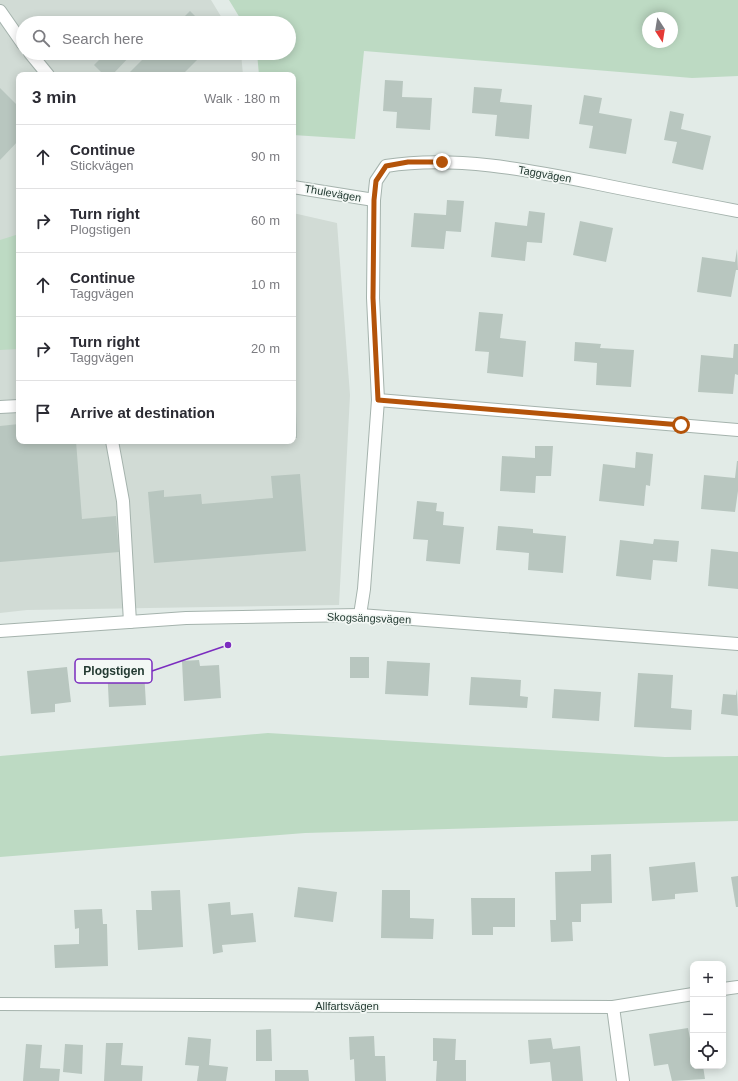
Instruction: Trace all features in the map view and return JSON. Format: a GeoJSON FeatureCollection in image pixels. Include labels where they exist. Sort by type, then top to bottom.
{"type":"FeatureCollection","features":[{"type":"Feature","properties":{"kind":"street"},"geometry":{"type":"LineString","coordinates":[[0,12],[16,34]]}},
{"type":"Feature","properties":{"kind":"street"},"geometry":{"type":"LineString","coordinates":[[36,60],[46,72]]}},
{"type":"Feature","properties":{"kind":"street","name":"Taggvägen"},"geometry":{"type":"LineString","coordinates":[[374,200],[376,181],[386,166],[408,162],[442,162],[530,170],[738,212]]}},
{"type":"Feature","properties":{"kind":"street","name":"Thulevägen"},"geometry":{"type":"LineString","coordinates":[[296,187],[374,200]]}},
{"type":"Feature","properties":{"kind":"street"},"geometry":{"type":"LineString","coordinates":[[360,616],[364,589],[378,400],[373,298],[374,200]]}},
{"type":"Feature","properties":{"kind":"street"},"geometry":{"type":"LineString","coordinates":[[378,400],[738,430]]}},
{"type":"Feature","properties":{"kind":"street"},"geometry":{"type":"LineString","coordinates":[[0,407],[16,406]]}},
{"type":"Feature","properties":{"kind":"street"},"geometry":{"type":"LineString","coordinates":[[113,444],[123,501],[130,622]]}},
{"type":"Feature","properties":{"kind":"street","name":"Skogsängsvägen"},"geometry":{"type":"LineString","coordinates":[[0,631],[186,618],[360,616],[738,644]]}},
{"type":"Feature","properties":{"kind":"street"},"geometry":{"type":"LineString","coordinates":[[726,988],[738,986]]}},
{"type":"Feature","properties":{"kind":"street","name":"Allfartsvägen"},"geometry":{"type":"LineString","coordinates":[[0,1004],[613,1007],[690,994]]}},
{"type":"Feature","properties":{"kind":"street"},"geometry":{"type":"LineString","coordinates":[[613,1007],[623,1081]]}},
{"type":"Feature","properties":{"kind":"shaded area"},"geometry":{"type":"Polygon","coordinates":[[[0,0],[211,0],[221,16],[16,16],[16,60],[242,60],[243,72],[16,72],[16,444],[296,444],[296,214],[337,223],[350,395],[339,605],[27,610],[0,613],[0,0]]]}},
{"type":"Feature","properties":{"kind":"green space"},"geometry":{"type":"Polygon","coordinates":[[[229,0],[738,0],[738,76],[692,78],[364,51],[355,139],[296,135],[296,72],[259,72],[258,60],[296,60],[296,16],[239,16],[229,0]]]}},
{"type":"Feature","properties":{"kind":"green space"},"geometry":{"type":"Polygon","coordinates":[[[16,235],[16,349],[0,350],[0,240],[16,235]]]}},
{"type":"Feature","properties":{"kind":"green space"},"geometry":{"type":"Polygon","coordinates":[[[268,733],[665,757],[738,756],[738,821],[305,833],[0,857],[0,756],[268,733]]]}},
{"type":"Feature","properties":{"kind":"building"},"geometry":{"type":"Polygon","coordinates":[[[190,11],[195,16],[185,16],[190,11]]]}},
{"type":"Feature","properties":{"kind":"building"},"geometry":{"type":"Polygon","coordinates":[[[99,60],[126,60],[115,72],[101,72],[94,65],[99,60]]]}},
{"type":"Feature","properties":{"kind":"building"},"geometry":{"type":"Polygon","coordinates":[[[142,60],[197,60],[185,72],[130,72],[142,60]]]}},
{"type":"Feature","properties":{"kind":"building"},"geometry":{"type":"Polygon","coordinates":[[[385,80],[403,81],[402,97],[432,98],[430,130],[396,128],[397,112],[383,111],[385,80]]]}},
{"type":"Feature","properties":{"kind":"building"},"geometry":{"type":"Polygon","coordinates":[[[474,87],[502,89],[500,102],[532,105],[529,139],[495,136],[497,115],[472,113],[474,87]]]}},
{"type":"Feature","properties":{"kind":"building"},"geometry":{"type":"Polygon","coordinates":[[[0,88],[16,104],[16,143],[0,160],[0,88]]]}},
{"type":"Feature","properties":{"kind":"building"},"geometry":{"type":"Polygon","coordinates":[[[584,95],[602,98],[599,113],[632,119],[626,154],[589,148],[593,126],[579,124],[584,95]]]}},
{"type":"Feature","properties":{"kind":"building"},"geometry":{"type":"Polygon","coordinates":[[[670,111],[684,114],[681,129],[711,136],[703,170],[672,163],[677,142],[664,140],[670,111]]]}},
{"type":"Feature","properties":{"kind":"building"},"geometry":{"type":"Polygon","coordinates":[[[447,200],[464,201],[461,232],[446,231],[444,249],[411,247],[414,213],[446,215],[447,200]]]}},
{"type":"Feature","properties":{"kind":"building"},"geometry":{"type":"Polygon","coordinates":[[[529,211],[545,213],[542,243],[527,242],[525,261],[491,257],[495,222],[527,226],[529,211]]]}},
{"type":"Feature","properties":{"kind":"building"},"geometry":{"type":"Polygon","coordinates":[[[580,221],[613,228],[606,262],[573,255],[580,221]]]}},
{"type":"Feature","properties":{"kind":"building"},"geometry":{"type":"Polygon","coordinates":[[[737,249],[738,270],[736,270],[731,297],[697,292],[702,257],[735,262],[737,249]]]}},
{"type":"Feature","properties":{"kind":"building"},"geometry":{"type":"Polygon","coordinates":[[[479,312],[503,314],[500,338],[526,341],[523,377],[487,373],[489,352],[475,351],[479,312]]]}},
{"type":"Feature","properties":{"kind":"building"},"geometry":{"type":"Polygon","coordinates":[[[575,342],[601,344],[600,348],[634,350],[631,387],[596,385],[597,363],[574,361],[575,342]]]}},
{"type":"Feature","properties":{"kind":"building"},"geometry":{"type":"Polygon","coordinates":[[[734,344],[738,344],[738,375],[735,374],[733,394],[698,392],[701,355],[733,358],[734,344]]]}},
{"type":"Feature","properties":{"kind":"building"},"geometry":{"type":"Polygon","coordinates":[[[296,410],[297,438],[296,438],[296,410]]]}},
{"type":"Feature","properties":{"kind":"building"},"geometry":{"type":"Polygon","coordinates":[[[16,424],[16,444],[76,444],[82,519],[116,516],[119,552],[0,562],[0,426],[16,424]]]}},
{"type":"Feature","properties":{"kind":"building"},"geometry":{"type":"Polygon","coordinates":[[[535,446],[553,446],[551,476],[536,476],[535,493],[500,491],[502,456],[535,458],[535,446]]]}},
{"type":"Feature","properties":{"kind":"building"},"geometry":{"type":"Polygon","coordinates":[[[636,452],[653,454],[650,486],[646,485],[644,506],[599,501],[603,464],[635,468],[636,452]]]}},
{"type":"Feature","properties":{"kind":"building"},"geometry":{"type":"Polygon","coordinates":[[[737,461],[738,491],[735,512],[701,509],[704,475],[735,478],[737,461]]]}},
{"type":"Feature","properties":{"kind":"building"},"geometry":{"type":"Polygon","coordinates":[[[300,474],[306,551],[154,563],[148,492],[164,490],[164,497],[201,494],[202,504],[273,498],[271,476],[300,474]]]}},
{"type":"Feature","properties":{"kind":"building"},"geometry":{"type":"Polygon","coordinates":[[[417,501],[437,503],[436,511],[444,512],[443,525],[464,527],[460,564],[426,561],[428,540],[413,539],[417,501]]]}},
{"type":"Feature","properties":{"kind":"building"},"geometry":{"type":"Polygon","coordinates":[[[498,526],[533,529],[533,533],[566,536],[563,573],[528,570],[529,553],[496,550],[498,526]]]}},
{"type":"Feature","properties":{"kind":"building"},"geometry":{"type":"Polygon","coordinates":[[[654,539],[679,541],[677,562],[653,560],[651,580],[616,576],[620,540],[653,544],[654,539]]]}},
{"type":"Feature","properties":{"kind":"building"},"geometry":{"type":"Polygon","coordinates":[[[711,549],[738,552],[738,589],[708,586],[711,549]]]}},
{"type":"Feature","properties":{"kind":"building"},"geometry":{"type":"Polygon","coordinates":[[[350,657],[369,657],[369,678],[350,678],[350,657]]]}},
{"type":"Feature","properties":{"kind":"building"},"geometry":{"type":"Polygon","coordinates":[[[199,660],[200,666],[219,665],[221,698],[184,701],[182,661],[199,660]]]}},
{"type":"Feature","properties":{"kind":"building"},"geometry":{"type":"Polygon","coordinates":[[[387,661],[430,663],[428,696],[385,694],[387,661]]]}},
{"type":"Feature","properties":{"kind":"building"},"geometry":{"type":"Polygon","coordinates":[[[107,665],[125,665],[125,671],[144,670],[146,705],[109,707],[107,665]]]}},
{"type":"Feature","properties":{"kind":"building"},"geometry":{"type":"Polygon","coordinates":[[[67,667],[71,702],[55,704],[55,712],[31,714],[27,671],[67,667]]]}},
{"type":"Feature","properties":{"kind":"building"},"geometry":{"type":"Polygon","coordinates":[[[638,673],[673,675],[671,708],[692,710],[691,730],[634,727],[638,673]]]}},
{"type":"Feature","properties":{"kind":"building"},"geometry":{"type":"Polygon","coordinates":[[[471,677],[521,680],[520,696],[528,697],[527,708],[469,705],[471,677]]]}},
{"type":"Feature","properties":{"kind":"building"},"geometry":{"type":"Polygon","coordinates":[[[554,689],[601,692],[599,721],[552,718],[554,689]]]}},
{"type":"Feature","properties":{"kind":"building"},"geometry":{"type":"Polygon","coordinates":[[[737,689],[738,716],[721,714],[723,694],[736,695],[737,689]]]}},
{"type":"Feature","properties":{"kind":"building"},"geometry":{"type":"Polygon","coordinates":[[[611,854],[612,903],[581,904],[581,922],[572,922],[573,941],[551,942],[550,920],[556,920],[555,872],[591,871],[591,855],[611,854]]]}},
{"type":"Feature","properties":{"kind":"building"},"geometry":{"type":"Polygon","coordinates":[[[695,862],[698,892],[675,894],[675,899],[652,901],[649,867],[695,862]]]}},
{"type":"Feature","properties":{"kind":"building"},"geometry":{"type":"Polygon","coordinates":[[[738,876],[738,907],[736,907],[731,877],[738,876]]]}},
{"type":"Feature","properties":{"kind":"building"},"geometry":{"type":"Polygon","coordinates":[[[298,887],[337,892],[333,922],[294,917],[298,887]]]}},
{"type":"Feature","properties":{"kind":"building"},"geometry":{"type":"Polygon","coordinates":[[[180,890],[183,947],[138,950],[136,910],[152,910],[151,891],[180,890]]]}},
{"type":"Feature","properties":{"kind":"building"},"geometry":{"type":"Polygon","coordinates":[[[382,890],[410,890],[410,918],[434,919],[433,939],[381,938],[382,890]]]}},
{"type":"Feature","properties":{"kind":"building"},"geometry":{"type":"Polygon","coordinates":[[[471,898],[515,898],[515,927],[493,927],[493,935],[472,935],[471,898]]]}},
{"type":"Feature","properties":{"kind":"building"},"geometry":{"type":"Polygon","coordinates":[[[230,902],[231,915],[253,913],[256,942],[222,945],[223,952],[213,954],[208,904],[230,902]]]}},
{"type":"Feature","properties":{"kind":"building"},"geometry":{"type":"Polygon","coordinates":[[[102,909],[103,924],[107,924],[108,966],[55,968],[54,945],[79,944],[79,928],[75,929],[74,910],[102,909]]]}},
{"type":"Feature","properties":{"kind":"building"},"geometry":{"type":"Polygon","coordinates":[[[688,1028],[690,1038],[690,1069],[703,1069],[705,1079],[672,1081],[668,1064],[654,1066],[649,1034],[688,1028]]]}},
{"type":"Feature","properties":{"kind":"building"},"geometry":{"type":"Polygon","coordinates":[[[271,1029],[272,1061],[256,1061],[256,1030],[271,1029]]]}},
{"type":"Feature","properties":{"kind":"building"},"geometry":{"type":"Polygon","coordinates":[[[374,1036],[375,1056],[385,1056],[386,1081],[355,1081],[354,1059],[350,1060],[349,1037],[374,1036]]]}},
{"type":"Feature","properties":{"kind":"building"},"geometry":{"type":"Polygon","coordinates":[[[188,1037],[211,1039],[209,1065],[228,1067],[226,1081],[197,1081],[199,1066],[185,1065],[188,1037]]]}},
{"type":"Feature","properties":{"kind":"building"},"geometry":{"type":"Polygon","coordinates":[[[433,1038],[456,1039],[455,1060],[466,1060],[466,1081],[436,1081],[437,1061],[433,1061],[433,1038]]]}},
{"type":"Feature","properties":{"kind":"building"},"geometry":{"type":"Polygon","coordinates":[[[551,1038],[553,1049],[580,1046],[583,1081],[552,1081],[550,1062],[530,1064],[528,1040],[551,1038]]]}},
{"type":"Feature","properties":{"kind":"building"},"geometry":{"type":"Polygon","coordinates":[[[106,1043],[123,1043],[121,1065],[143,1066],[142,1081],[104,1081],[106,1043]]]}},
{"type":"Feature","properties":{"kind":"building"},"geometry":{"type":"Polygon","coordinates":[[[26,1044],[42,1045],[40,1068],[60,1069],[59,1081],[23,1081],[26,1044]]]}},
{"type":"Feature","properties":{"kind":"building"},"geometry":{"type":"Polygon","coordinates":[[[65,1044],[83,1045],[82,1074],[63,1072],[65,1044]]]}},
{"type":"Feature","properties":{"kind":"building"},"geometry":{"type":"Polygon","coordinates":[[[275,1070],[308,1070],[309,1081],[275,1081],[275,1070]]]}},
{"type":"Feature","properties":{"kind":"place","name":"Plogstigen"},"geometry":{"type":"Point","coordinates":[228,645]}},
{"type":"Feature","properties":{"kind":"route"},"geometry":{"type":"LineString","coordinates":[[442,162],[408,162],[386,166],[376,181],[374,200],[373,298],[378,400],[681,425]]}}]}
